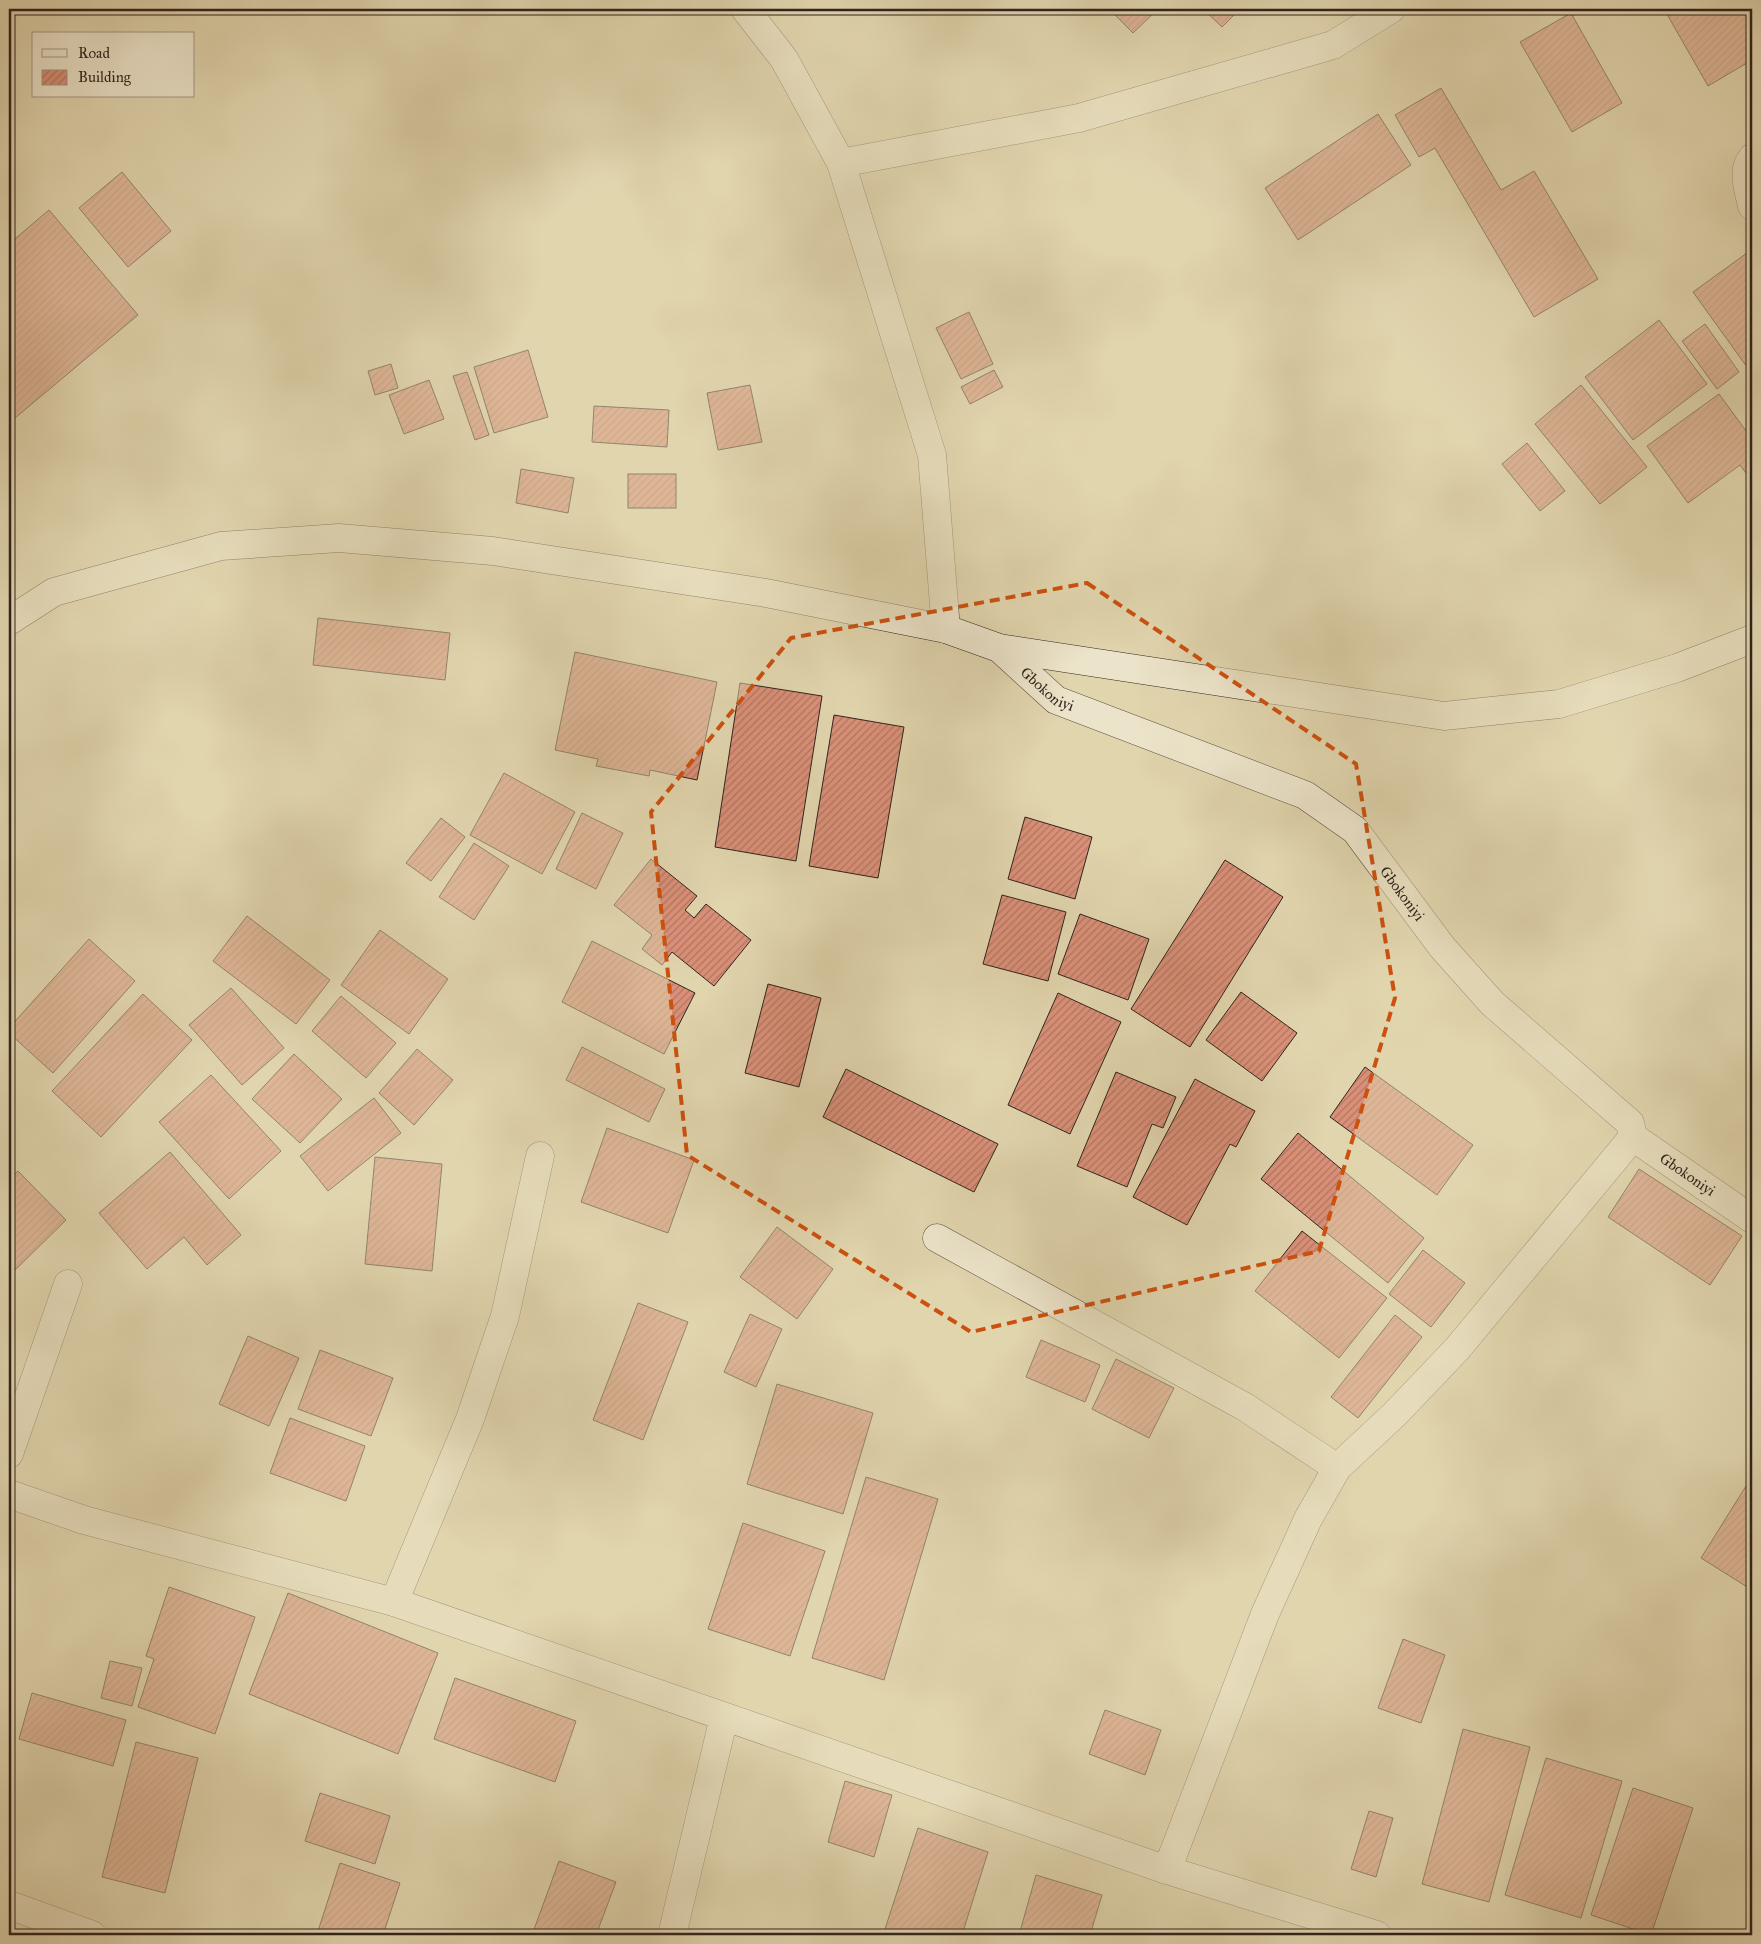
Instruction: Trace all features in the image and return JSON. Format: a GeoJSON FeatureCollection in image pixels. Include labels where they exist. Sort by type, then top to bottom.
{"type":"FeatureCollection","features":[{"type":"Feature","properties":{"kind":"street"},"geometry":{"type":"LineString","coordinates":[[745,9],[784,59],[841,163],[932,455],[946,629]]}},
{"type":"Feature","properties":{"kind":"street"},"geometry":{"type":"LineString","coordinates":[[841,163],[1088,116],[1333,45],[1391,9]]}},
{"type":"Feature","properties":{"kind":"street"},"geometry":{"type":"LineString","coordinates":[[1752,158],[1749,162],[1746,182],[1752,206]]}},
{"type":"Feature","properties":{"kind":"street"},"geometry":{"type":"LineString","coordinates":[[9,621],[54,592],[221,546],[338,538],[493,551],[766,593],[946,629],[999,648],[1444,716],[1559,704],[1677,668],[1752,639]]}},
{"type":"Feature","properties":{"kind":"street","name":"Gbokoniyi"},"geometry":{"type":"LineString","coordinates":[[999,648],[1056,700],[1305,796],[1355,830],[1442,947],[1492,1003],[1630,1123],[1632,1137],[1752,1219]]}},
{"type":"Feature","properties":{"kind":"street"},"geometry":{"type":"LineString","coordinates":[[1167,1870],[1265,1614],[1308,1519],[1337,1468],[1395,1414],[1457,1349],[1632,1137]]}},
{"type":"Feature","properties":{"kind":"street"},"geometry":{"type":"LineString","coordinates":[[394,1602],[470,1419],[504,1316],[540,1156]]}},
{"type":"Feature","properties":{"kind":"street"},"geometry":{"type":"LineString","coordinates":[[937,1238],[1245,1407],[1337,1468]]}},
{"type":"Feature","properties":{"kind":"street"},"geometry":{"type":"LineString","coordinates":[[9,1454],[68,1284]]}},
{"type":"Feature","properties":{"kind":"street"},"geometry":{"type":"LineString","coordinates":[[9,1494],[84,1520],[394,1602],[1167,1870],[1377,1935]]}},
{"type":"Feature","properties":{"kind":"street"},"geometry":{"type":"LineString","coordinates":[[672,1935],[724,1717]]}},
{"type":"Feature","properties":{"kind":"street"},"geometry":{"type":"LineString","coordinates":[[9,1906],[92,1935]]}},
{"type":"Feature","properties":{"kind":"highlighted area"},"geometry":{"type":"Polygon","coordinates":[[[1087,583],[1356,764],[1395,998],[1319,1251],[971,1332],[687,1155],[651,812],[791,638],[1087,583]]]}},
{"type":"Feature","properties":{"kind":"building"},"geometry":{"type":"Polygon","coordinates":[[[1109,9],[1158,9],[1133,33],[1109,9]]]}},
{"type":"Feature","properties":{"kind":"building"},"geometry":{"type":"Polygon","coordinates":[[[1203,9],[1240,9],[1222,27],[1203,9]]]}},
{"type":"Feature","properties":{"kind":"building"},"geometry":{"type":"Polygon","coordinates":[[[1664,9],[1752,9],[1752,60],[1708,86],[1664,9]]]}},
{"type":"Feature","properties":{"kind":"building"},"geometry":{"type":"Polygon","coordinates":[[[1571,13],[1622,103],[1572,132],[1520,42],[1571,13]]]}},
{"type":"Feature","properties":{"kind":"building"},"geometry":{"type":"Polygon","coordinates":[[[1441,88],[1501,190],[1534,171],[1598,279],[1534,317],[1435,148],[1419,157],[1395,115],[1441,88]]]}},
{"type":"Feature","properties":{"kind":"building"},"geometry":{"type":"Polygon","coordinates":[[[1378,114],[1411,165],[1298,240],[1265,188],[1378,114]]]}},
{"type":"Feature","properties":{"kind":"building"},"geometry":{"type":"Polygon","coordinates":[[[122,172],[171,231],[128,267],[79,208],[122,172]]]}},
{"type":"Feature","properties":{"kind":"building"},"geometry":{"type":"Polygon","coordinates":[[[49,210],[138,315],[9,423],[9,244],[49,210]]]}},
{"type":"Feature","properties":{"kind":"building"},"geometry":{"type":"Polygon","coordinates":[[[1747,253],[1752,261],[1752,374],[1693,292],[1747,253]]]}},
{"type":"Feature","properties":{"kind":"building"},"geometry":{"type":"Polygon","coordinates":[[[969,312],[993,364],[961,379],[936,328],[969,312]]]}},
{"type":"Feature","properties":{"kind":"building"},"geometry":{"type":"Polygon","coordinates":[[[1659,320],[1707,384],[1633,440],[1585,377],[1659,320]]]}},
{"type":"Feature","properties":{"kind":"building"},"geometry":{"type":"Polygon","coordinates":[[[1705,324],[1739,372],[1717,389],[1682,341],[1705,324]]]}},
{"type":"Feature","properties":{"kind":"building"},"geometry":{"type":"Polygon","coordinates":[[[528,350],[548,417],[494,433],[474,367],[528,350]]]}},
{"type":"Feature","properties":{"kind":"building"},"geometry":{"type":"Polygon","coordinates":[[[391,364],[398,388],[375,395],[368,371],[391,364]]]}},
{"type":"Feature","properties":{"kind":"building"},"geometry":{"type":"Polygon","coordinates":[[[994,370],[1003,387],[970,404],[961,387],[994,370]]]}},
{"type":"Feature","properties":{"kind":"building"},"geometry":{"type":"Polygon","coordinates":[[[467,372],[489,435],[475,440],[453,376],[467,372]]]}},
{"type":"Feature","properties":{"kind":"building"},"geometry":{"type":"Polygon","coordinates":[[[429,380],[444,419],[404,434],[389,395],[429,380]]]}},
{"type":"Feature","properties":{"kind":"building"},"geometry":{"type":"Polygon","coordinates":[[[750,385],[762,442],[718,450],[707,393],[750,385]]]}},
{"type":"Feature","properties":{"kind":"building"},"geometry":{"type":"Polygon","coordinates":[[[1581,385],[1647,467],[1600,504],[1535,424],[1581,385]]]}},
{"type":"Feature","properties":{"kind":"building"},"geometry":{"type":"Polygon","coordinates":[[[1719,394],[1752,439],[1752,481],[1740,465],[1688,503],[1647,446],[1719,394]]]}},
{"type":"Feature","properties":{"kind":"building"},"geometry":{"type":"Polygon","coordinates":[[[594,406],[669,410],[667,447],[592,442],[594,406]]]}},
{"type":"Feature","properties":{"kind":"building"},"geometry":{"type":"Polygon","coordinates":[[[1527,443],[1565,491],[1540,511],[1502,464],[1527,443]]]}},
{"type":"Feature","properties":{"kind":"building"},"geometry":{"type":"Polygon","coordinates":[[[521,469],[574,478],[568,513],[516,503],[521,469]]]}},
{"type":"Feature","properties":{"kind":"building"},"geometry":{"type":"Polygon","coordinates":[[[628,474],[676,474],[676,508],[628,508],[628,474]]]}},
{"type":"Feature","properties":{"kind":"building"},"geometry":{"type":"Polygon","coordinates":[[[318,618],[450,633],[445,680],[313,665],[318,618]]]}},
{"type":"Feature","properties":{"kind":"building"},"geometry":{"type":"Polygon","coordinates":[[[575,652],[717,682],[697,780],[650,770],[649,776],[596,766],[598,759],[555,750],[575,652]]]}},
{"type":"Feature","properties":{"kind":"building"},"geometry":{"type":"Polygon","coordinates":[[[740,683],[822,696],[796,861],[715,847],[740,683]]]}},
{"type":"Feature","properties":{"kind":"building"},"geometry":{"type":"Polygon","coordinates":[[[834,715],[904,727],[878,878],[809,866],[834,715]]]}},
{"type":"Feature","properties":{"kind":"building"},"geometry":{"type":"Polygon","coordinates":[[[504,773],[575,812],[542,874],[470,835],[504,773]]]}},
{"type":"Feature","properties":{"kind":"building"},"geometry":{"type":"Polygon","coordinates":[[[582,813],[623,833],[596,889],[556,869],[582,813]]]}},
{"type":"Feature","properties":{"kind":"building"},"geometry":{"type":"Polygon","coordinates":[[[1025,817],[1092,837],[1075,899],[1008,879],[1025,817]]]}},
{"type":"Feature","properties":{"kind":"building"},"geometry":{"type":"Polygon","coordinates":[[[441,818],[465,837],[431,881],[406,863],[441,818]]]}},
{"type":"Feature","properties":{"kind":"building"},"geometry":{"type":"Polygon","coordinates":[[[474,843],[509,866],[474,920],[439,897],[474,843]]]}},
{"type":"Feature","properties":{"kind":"building"},"geometry":{"type":"Polygon","coordinates":[[[651,859],[697,896],[685,910],[694,918],[706,904],[751,940],[714,986],[672,952],[662,965],[642,949],[652,935],[614,905],[651,859]]]}},
{"type":"Feature","properties":{"kind":"building"},"geometry":{"type":"Polygon","coordinates":[[[1225,860],[1283,897],[1190,1047],[1131,1009],[1225,860]]]}},
{"type":"Feature","properties":{"kind":"building"},"geometry":{"type":"Polygon","coordinates":[[[1002,895],[1066,912],[1048,981],[983,964],[1002,895]]]}},
{"type":"Feature","properties":{"kind":"building"},"geometry":{"type":"Polygon","coordinates":[[[1080,914],[1149,939],[1128,1000],[1058,974],[1080,914]]]}},
{"type":"Feature","properties":{"kind":"building"},"geometry":{"type":"Polygon","coordinates":[[[247,916],[330,980],[296,1024],[213,961],[247,916]]]}},
{"type":"Feature","properties":{"kind":"building"},"geometry":{"type":"Polygon","coordinates":[[[380,930],[448,979],[409,1034],[341,985],[380,930]]]}},
{"type":"Feature","properties":{"kind":"building"},"geometry":{"type":"Polygon","coordinates":[[[89,939],[135,981],[53,1073],[9,1033],[9,1028],[89,939]]]}},
{"type":"Feature","properties":{"kind":"building"},"geometry":{"type":"Polygon","coordinates":[[[592,941],[695,993],[664,1054],[562,1002],[592,941]]]}},
{"type":"Feature","properties":{"kind":"building"},"geometry":{"type":"Polygon","coordinates":[[[768,984],[821,998],[799,1087],[745,1073],[768,984]]]}},
{"type":"Feature","properties":{"kind":"building"},"geometry":{"type":"Polygon","coordinates":[[[231,988],[284,1048],[242,1085],[189,1025],[231,988]]]}},
{"type":"Feature","properties":{"kind":"building"},"geometry":{"type":"Polygon","coordinates":[[[1241,992],[1297,1033],[1262,1081],[1206,1040],[1241,992]]]}},
{"type":"Feature","properties":{"kind":"building"},"geometry":{"type":"Polygon","coordinates":[[[1058,993],[1121,1022],[1070,1134],[1008,1105],[1058,993]]]}},
{"type":"Feature","properties":{"kind":"building"},"geometry":{"type":"Polygon","coordinates":[[[143,994],[192,1040],[101,1137],[52,1091],[143,994]]]}},
{"type":"Feature","properties":{"kind":"building"},"geometry":{"type":"Polygon","coordinates":[[[341,996],[396,1043],[366,1078],[312,1031],[341,996]]]}},
{"type":"Feature","properties":{"kind":"building"},"geometry":{"type":"Polygon","coordinates":[[[582,1047],[665,1089],[649,1122],[566,1080],[582,1047]]]}},
{"type":"Feature","properties":{"kind":"building"},"geometry":{"type":"Polygon","coordinates":[[[417,1049],[453,1080],[414,1125],[379,1093],[417,1049]]]}},
{"type":"Feature","properties":{"kind":"building"},"geometry":{"type":"Polygon","coordinates":[[[294,1054],[342,1099],[300,1143],[252,1099],[294,1054]]]}},
{"type":"Feature","properties":{"kind":"building"},"geometry":{"type":"Polygon","coordinates":[[[1365,1067],[1473,1145],[1437,1195],[1330,1117],[1365,1067]]]}},
{"type":"Feature","properties":{"kind":"building"},"geometry":{"type":"Polygon","coordinates":[[[846,1069],[998,1144],[974,1192],[823,1117],[846,1069]]]}},
{"type":"Feature","properties":{"kind":"building"},"geometry":{"type":"Polygon","coordinates":[[[1116,1072],[1176,1097],[1163,1128],[1152,1124],[1127,1187],[1077,1166],[1116,1072]]]}},
{"type":"Feature","properties":{"kind":"building"},"geometry":{"type":"Polygon","coordinates":[[[211,1075],[281,1151],[229,1199],[159,1122],[211,1075]]]}},
{"type":"Feature","properties":{"kind":"building"},"geometry":{"type":"Polygon","coordinates":[[[1195,1079],[1255,1111],[1236,1147],[1230,1144],[1187,1225],[1133,1197],[1195,1079]]]}},
{"type":"Feature","properties":{"kind":"building"},"geometry":{"type":"Polygon","coordinates":[[[374,1098],[401,1133],[328,1191],[300,1156],[374,1098]]]}},
{"type":"Feature","properties":{"kind":"building"},"geometry":{"type":"Polygon","coordinates":[[[607,1128],[694,1160],[668,1233],[581,1202],[607,1128]]]}},
{"type":"Feature","properties":{"kind":"building"},"geometry":{"type":"Polygon","coordinates":[[[1298,1133],[1424,1238],[1388,1283],[1261,1179],[1298,1133]]]}},
{"type":"Feature","properties":{"kind":"building"},"geometry":{"type":"Polygon","coordinates":[[[170,1152],[241,1235],[207,1265],[184,1237],[147,1269],[99,1213],[170,1152]]]}},
{"type":"Feature","properties":{"kind":"building"},"geometry":{"type":"Polygon","coordinates":[[[375,1157],[442,1164],[432,1271],[365,1264],[375,1157]]]}},
{"type":"Feature","properties":{"kind":"building"},"geometry":{"type":"Polygon","coordinates":[[[1639,1169],[1742,1236],[1710,1285],[1608,1217],[1639,1169]]]}},
{"type":"Feature","properties":{"kind":"building"},"geometry":{"type":"Polygon","coordinates":[[[18,1171],[66,1220],[9,1276],[9,1180],[18,1171]]]}},
{"type":"Feature","properties":{"kind":"building"},"geometry":{"type":"Polygon","coordinates":[[[777,1227],[833,1269],[797,1319],[740,1277],[777,1227]]]}},
{"type":"Feature","properties":{"kind":"building"},"geometry":{"type":"Polygon","coordinates":[[[1302,1231],[1387,1298],[1339,1358],[1255,1291],[1302,1231]]]}},
{"type":"Feature","properties":{"kind":"building"},"geometry":{"type":"Polygon","coordinates":[[[1423,1250],[1465,1283],[1431,1327],[1389,1294],[1423,1250]]]}},
{"type":"Feature","properties":{"kind":"building"},"geometry":{"type":"Polygon","coordinates":[[[638,1303],[688,1322],[643,1440],[593,1420],[638,1303]]]}},
{"type":"Feature","properties":{"kind":"building"},"geometry":{"type":"Polygon","coordinates":[[[750,1314],[782,1329],[756,1387],[724,1372],[750,1314]]]}},
{"type":"Feature","properties":{"kind":"building"},"geometry":{"type":"Polygon","coordinates":[[[1395,1315],[1422,1337],[1358,1418],[1331,1397],[1395,1315]]]}},
{"type":"Feature","properties":{"kind":"building"},"geometry":{"type":"Polygon","coordinates":[[[248,1336],[299,1358],[269,1426],[219,1404],[248,1336]]]}},
{"type":"Feature","properties":{"kind":"building"},"geometry":{"type":"Polygon","coordinates":[[[1041,1340],[1100,1365],[1085,1402],[1026,1377],[1041,1340]]]}},
{"type":"Feature","properties":{"kind":"building"},"geometry":{"type":"Polygon","coordinates":[[[320,1350],[393,1378],[371,1436],[298,1409],[320,1350]]]}},
{"type":"Feature","properties":{"kind":"building"},"geometry":{"type":"Polygon","coordinates":[[[1116,1359],[1174,1388],[1149,1438],[1092,1409],[1116,1359]]]}},
{"type":"Feature","properties":{"kind":"building"},"geometry":{"type":"Polygon","coordinates":[[[777,1384],[873,1413],[843,1514],[747,1484],[777,1384]]]}},
{"type":"Feature","properties":{"kind":"building"},"geometry":{"type":"Polygon","coordinates":[[[290,1418],[365,1446],[346,1501],[270,1473],[290,1418]]]}},
{"type":"Feature","properties":{"kind":"building"},"geometry":{"type":"Polygon","coordinates":[[[866,1477],[938,1499],[884,1680],[812,1658],[866,1477]]]}},
{"type":"Feature","properties":{"kind":"building"},"geometry":{"type":"Polygon","coordinates":[[[1746,1486],[1752,1490],[1752,1590],[1701,1558],[1746,1486]]]}},
{"type":"Feature","properties":{"kind":"building"},"geometry":{"type":"Polygon","coordinates":[[[743,1523],[825,1551],[790,1656],[708,1629],[743,1523]]]}},
{"type":"Feature","properties":{"kind":"building"},"geometry":{"type":"Polygon","coordinates":[[[169,1587],[255,1617],[215,1734],[138,1707],[154,1659],[146,1656],[169,1587]]]}},
{"type":"Feature","properties":{"kind":"building"},"geometry":{"type":"Polygon","coordinates":[[[288,1593],[438,1653],[398,1754],[249,1694],[288,1593]]]}},
{"type":"Feature","properties":{"kind":"building"},"geometry":{"type":"Polygon","coordinates":[[[1403,1639],[1445,1655],[1421,1723],[1378,1708],[1403,1639]]]}},
{"type":"Feature","properties":{"kind":"building"},"geometry":{"type":"Polygon","coordinates":[[[110,1661],[142,1668],[132,1706],[101,1698],[110,1661]]]}},
{"type":"Feature","properties":{"kind":"building"},"geometry":{"type":"Polygon","coordinates":[[[455,1678],[576,1721],[555,1782],[434,1739],[455,1678]]]}},
{"type":"Feature","properties":{"kind":"building"},"geometry":{"type":"Polygon","coordinates":[[[32,1693],[126,1720],[113,1766],[19,1739],[32,1693]]]}},
{"type":"Feature","properties":{"kind":"building"},"geometry":{"type":"Polygon","coordinates":[[[1105,1710],[1161,1730],[1145,1775],[1089,1754],[1105,1710]]]}},
{"type":"Feature","properties":{"kind":"building"},"geometry":{"type":"Polygon","coordinates":[[[1463,1729],[1530,1747],[1489,1902],[1422,1884],[1463,1729]]]}},
{"type":"Feature","properties":{"kind":"building"},"geometry":{"type":"Polygon","coordinates":[[[136,1742],[198,1758],[165,1893],[102,1877],[136,1742]]]}},
{"type":"Feature","properties":{"kind":"building"},"geometry":{"type":"Polygon","coordinates":[[[1546,1758],[1622,1781],[1581,1918],[1505,1895],[1546,1758]]]}},
{"type":"Feature","properties":{"kind":"building"},"geometry":{"type":"Polygon","coordinates":[[[845,1781],[892,1795],[874,1857],[828,1842],[845,1781]]]}},
{"type":"Feature","properties":{"kind":"building"},"geometry":{"type":"Polygon","coordinates":[[[1633,1788],[1693,1808],[1651,1935],[1591,1915],[1633,1788]]]}},
{"type":"Feature","properties":{"kind":"building"},"geometry":{"type":"Polygon","coordinates":[[[320,1793],[390,1816],[375,1864],[305,1841],[320,1793]]]}},
{"type":"Feature","properties":{"kind":"building"},"geometry":{"type":"Polygon","coordinates":[[[1369,1811],[1393,1818],[1376,1877],[1351,1869],[1369,1811]]]}},
{"type":"Feature","properties":{"kind":"building"},"geometry":{"type":"Polygon","coordinates":[[[918,1828],[988,1852],[962,1935],[883,1935],[918,1828]]]}},
{"type":"Feature","properties":{"kind":"building"},"geometry":{"type":"Polygon","coordinates":[[[559,1861],[616,1882],[596,1935],[532,1935],[559,1861]]]}},
{"type":"Feature","properties":{"kind":"building"},"geometry":{"type":"Polygon","coordinates":[[[340,1863],[400,1883],[383,1935],[359,1933],[359,1935],[330,1935],[318,1931],[340,1863]]]}},
{"type":"Feature","properties":{"kind":"building"},"geometry":{"type":"Polygon","coordinates":[[[1036,1875],[1102,1895],[1090,1935],[1019,1935],[1036,1875]]]}}]}
